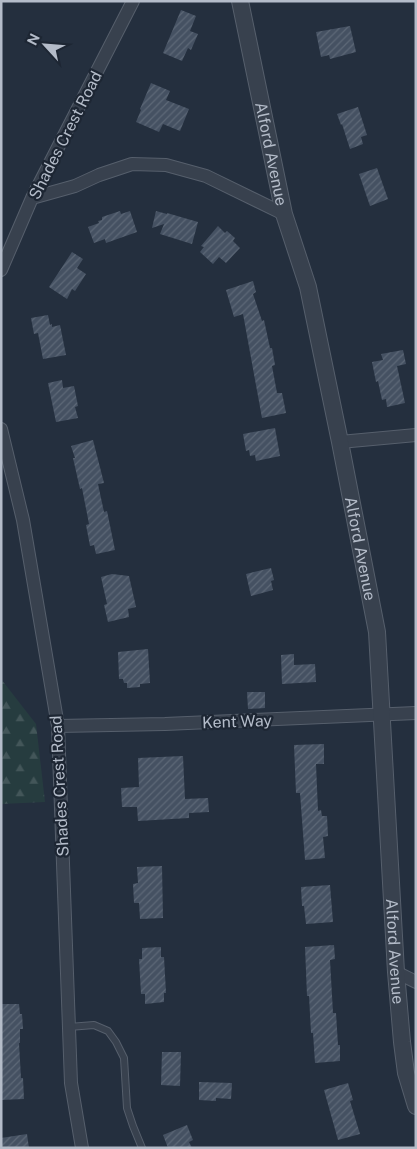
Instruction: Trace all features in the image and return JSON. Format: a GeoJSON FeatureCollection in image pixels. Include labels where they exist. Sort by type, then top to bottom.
{"type":"FeatureCollection","features":[{"type":"Feature","properties":{"kind":"street","name":"Shades Crest Road"},"geometry":{"type":"LineString","coordinates":[[1,270],[32,198],[133,1]]}},
{"type":"Feature","properties":{"kind":"street","name":"Alford Avenue"},"geometry":{"type":"LineString","coordinates":[[240,1],[284,214],[308,287],[377,632],[396,972],[406,1073],[416,1106]]}},
{"type":"Feature","properties":{"kind":"street"},"geometry":{"type":"LineString","coordinates":[[32,198],[75,186],[132,164],[166,165],[206,176],[284,214]]}},
{"type":"Feature","properties":{"kind":"street","name":"Shades Crest Road"},"geometry":{"type":"LineString","coordinates":[[1,429],[23,520],[58,726],[71,1083],[82,1148]]}},
{"type":"Feature","properties":{"kind":"street"},"geometry":{"type":"LineString","coordinates":[[340,442],[416,435]]}},
{"type":"Feature","properties":{"kind":"street","name":"Kent Way"},"geometry":{"type":"LineString","coordinates":[[58,726],[166,724],[416,714]]}},
{"type":"Feature","properties":{"kind":"street"},"geometry":{"type":"LineString","coordinates":[[396,972],[416,982]]}},
{"type":"Feature","properties":{"kind":"lane"},"geometry":{"type":"LineString","coordinates":[[69,1027],[94,1025],[108,1032],[116,1042],[124,1058],[127,1108],[142,1148]]}},
{"type":"Feature","properties":{"kind":"green space"},"geometry":{"type":"Polygon","coordinates":[[[1,679],[36,724],[45,802],[1,804],[1,679]]]}},
{"type":"Feature","properties":{"kind":"building"},"geometry":{"type":"Polygon","coordinates":[[[181,10],[196,16],[190,31],[198,34],[191,50],[188,48],[182,61],[163,53],[181,10]]]}},
{"type":"Feature","properties":{"kind":"building"},"geometry":{"type":"Polygon","coordinates":[[[350,26],[356,52],[330,59],[329,55],[321,57],[316,32],[350,26]]]}},
{"type":"Feature","properties":{"kind":"building"},"geometry":{"type":"Polygon","coordinates":[[[151,83],[170,91],[166,100],[189,109],[180,131],[163,124],[159,132],[136,122],[151,83]]]}},
{"type":"Feature","properties":{"kind":"building"},"geometry":{"type":"Polygon","coordinates":[[[358,107],[367,135],[361,137],[363,144],[350,149],[337,114],[358,107]]]}},
{"type":"Feature","properties":{"kind":"building"},"geometry":{"type":"Polygon","coordinates":[[[377,168],[388,199],[370,206],[359,174],[377,168]]]}},
{"type":"Feature","properties":{"kind":"building"},"geometry":{"type":"Polygon","coordinates":[[[120,211],[121,214],[130,211],[137,232],[106,243],[105,239],[94,243],[88,227],[99,223],[98,221],[102,220],[102,217],[120,211]]]}},
{"type":"Feature","properties":{"kind":"building"},"geometry":{"type":"Polygon","coordinates":[[[156,211],[198,222],[192,244],[160,234],[164,224],[152,228],[156,211]]]}},
{"type":"Feature","properties":{"kind":"building"},"geometry":{"type":"Polygon","coordinates":[[[218,226],[225,233],[227,231],[235,238],[233,241],[240,248],[226,263],[219,257],[213,264],[200,252],[204,247],[201,246],[218,226]]]}},
{"type":"Feature","properties":{"kind":"building"},"geometry":{"type":"Polygon","coordinates":[[[72,252],[83,259],[77,268],[86,274],[75,291],[72,289],[67,299],[49,287],[72,252]]]}},
{"type":"Feature","properties":{"kind":"building"},"geometry":{"type":"Polygon","coordinates":[[[253,281],[256,292],[253,294],[262,321],[264,320],[270,348],[272,348],[275,365],[272,366],[277,393],[282,393],[286,413],[262,418],[243,314],[234,317],[226,290],[253,281]]]}},
{"type":"Feature","properties":{"kind":"building"},"geometry":{"type":"Polygon","coordinates":[[[48,315],[52,327],[60,325],[66,355],[43,359],[38,333],[34,334],[31,318],[48,315]]]}},
{"type":"Feature","properties":{"kind":"building"},"geometry":{"type":"Polygon","coordinates":[[[403,350],[406,364],[397,366],[405,403],[387,407],[386,399],[382,400],[378,381],[376,382],[372,362],[383,360],[381,354],[403,350]]]}},
{"type":"Feature","properties":{"kind":"building"},"geometry":{"type":"Polygon","coordinates":[[[62,380],[63,388],[74,386],[78,406],[75,407],[78,418],[56,422],[48,383],[62,380]]]}},
{"type":"Feature","properties":{"kind":"building"},"geometry":{"type":"Polygon","coordinates":[[[275,428],[280,456],[256,461],[255,455],[250,456],[249,450],[246,451],[243,434],[275,428]]]}},
{"type":"Feature","properties":{"kind":"building"},"geometry":{"type":"Polygon","coordinates":[[[93,440],[104,483],[98,484],[104,512],[107,511],[115,550],[96,554],[94,545],[90,546],[86,525],[89,524],[71,446],[93,440]]]}},
{"type":"Feature","properties":{"kind":"building"},"geometry":{"type":"Polygon","coordinates":[[[271,568],[274,580],[271,581],[273,590],[251,596],[246,574],[271,568]]]}},
{"type":"Feature","properties":{"kind":"building"},"geometry":{"type":"Polygon","coordinates":[[[112,574],[129,576],[136,607],[128,609],[129,617],[108,622],[104,605],[107,604],[101,577],[112,574]]]}},
{"type":"Feature","properties":{"kind":"building"},"geometry":{"type":"Polygon","coordinates":[[[148,649],[150,683],[140,684],[140,687],[127,688],[127,683],[124,683],[123,679],[119,679],[118,652],[148,649]]]}},
{"type":"Feature","properties":{"kind":"building"},"geometry":{"type":"Polygon","coordinates":[[[294,654],[294,665],[315,664],[316,682],[282,684],[281,655],[294,654]]]}},
{"type":"Feature","properties":{"kind":"building"},"geometry":{"type":"Polygon","coordinates":[[[247,692],[265,692],[265,708],[248,709],[247,692]]]}},
{"type":"Feature","properties":{"kind":"building"},"geometry":{"type":"Polygon","coordinates":[[[324,744],[324,764],[316,764],[318,811],[321,810],[322,816],[327,816],[328,836],[323,837],[325,858],[305,860],[300,793],[296,793],[294,745],[324,744]]]}},
{"type":"Feature","properties":{"kind":"building"},"geometry":{"type":"Polygon","coordinates":[[[183,756],[185,799],[208,798],[209,812],[189,813],[189,818],[138,821],[137,807],[122,807],[121,788],[139,787],[138,758],[183,756]]]}},
{"type":"Feature","properties":{"kind":"building"},"geometry":{"type":"Polygon","coordinates":[[[162,866],[163,918],[140,919],[139,903],[134,903],[133,884],[138,883],[137,867],[162,866]]]}},
{"type":"Feature","properties":{"kind":"building"},"geometry":{"type":"Polygon","coordinates":[[[330,885],[333,922],[306,924],[304,906],[302,906],[301,887],[330,885]]]}},
{"type":"Feature","properties":{"kind":"building"},"geometry":{"type":"Polygon","coordinates":[[[334,945],[335,959],[330,960],[333,1013],[336,1013],[340,1061],[315,1063],[309,996],[307,996],[305,947],[334,945]]]}},
{"type":"Feature","properties":{"kind":"building"},"geometry":{"type":"Polygon","coordinates":[[[161,947],[161,957],[164,957],[166,993],[164,993],[164,1002],[145,1004],[145,994],[141,994],[139,959],[142,959],[142,948],[161,947]]]}},
{"type":"Feature","properties":{"kind":"building"},"geometry":{"type":"Polygon","coordinates":[[[1,1004],[19,1004],[20,1014],[22,1014],[23,1029],[20,1029],[19,1043],[24,1099],[1,1100],[1,1004]]]}},
{"type":"Feature","properties":{"kind":"building"},"geometry":{"type":"Polygon","coordinates":[[[162,1052],[181,1052],[180,1086],[161,1085],[162,1052]]]}},
{"type":"Feature","properties":{"kind":"building"},"geometry":{"type":"Polygon","coordinates":[[[199,1082],[232,1083],[231,1099],[216,1098],[216,1101],[199,1100],[199,1082]]]}},
{"type":"Feature","properties":{"kind":"building"},"geometry":{"type":"Polygon","coordinates":[[[348,1083],[353,1100],[350,1101],[360,1134],[338,1140],[324,1090],[348,1083]]]}},
{"type":"Feature","properties":{"kind":"building"},"geometry":{"type":"Polygon","coordinates":[[[187,1125],[193,1140],[189,1142],[192,1148],[168,1148],[163,1135],[187,1125]]]}},
{"type":"Feature","properties":{"kind":"building"},"geometry":{"type":"Polygon","coordinates":[[[27,1134],[29,1148],[1,1148],[1,1138],[27,1134]]]}}]}
